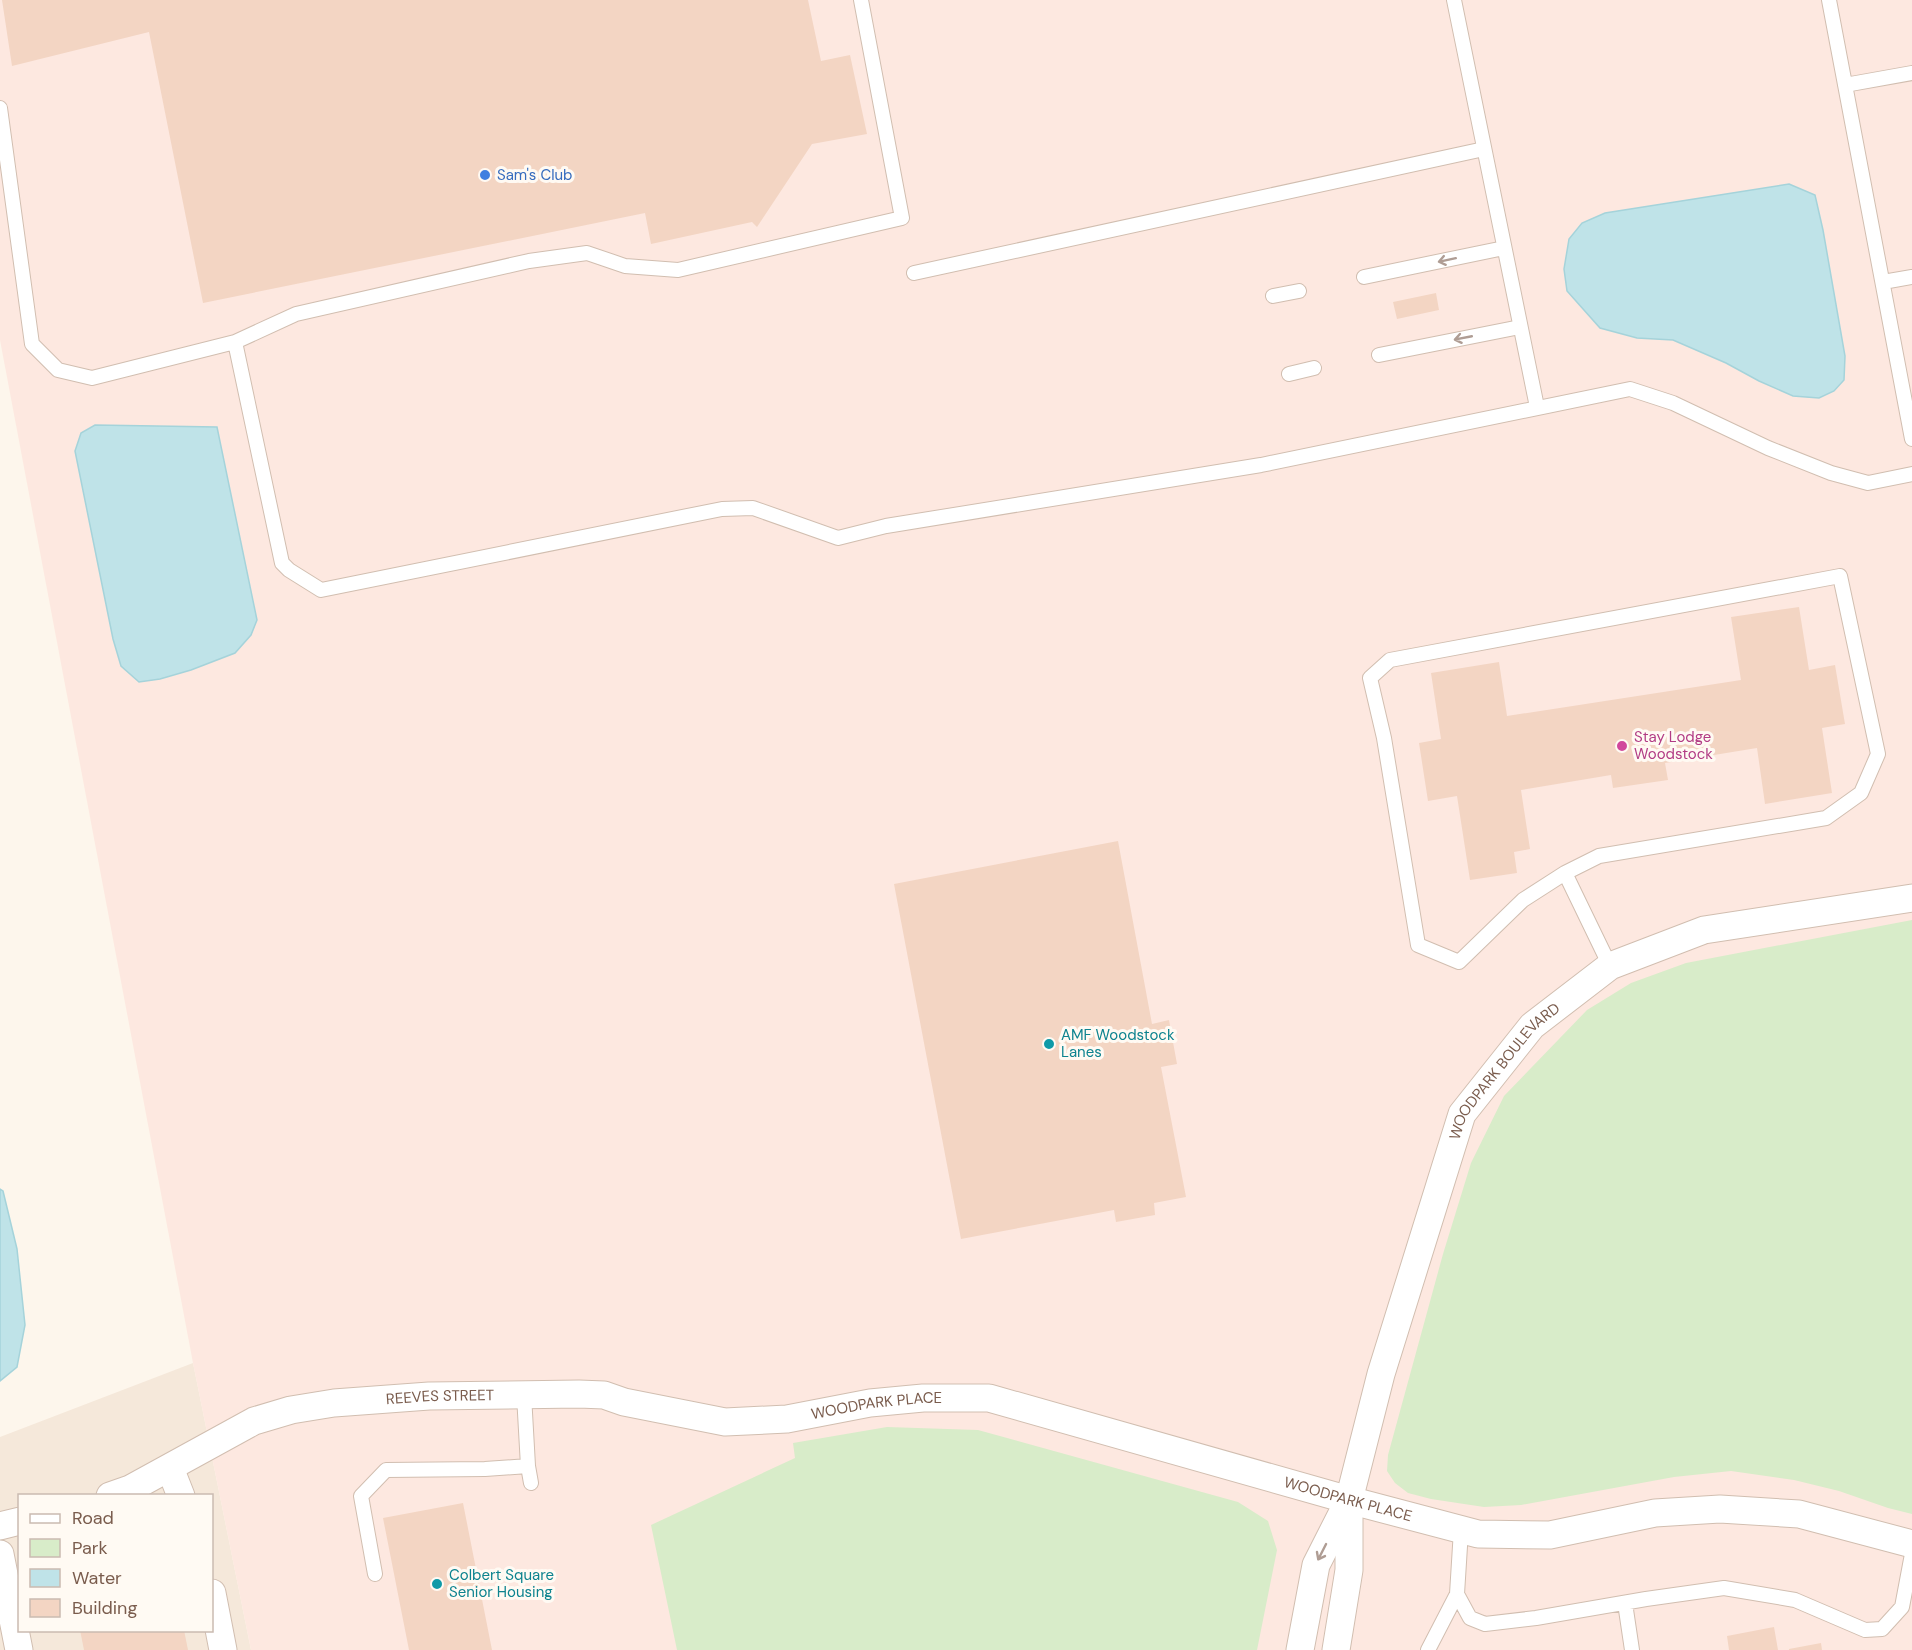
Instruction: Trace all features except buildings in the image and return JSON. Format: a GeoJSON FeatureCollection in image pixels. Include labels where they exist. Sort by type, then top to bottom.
{"type":"FeatureCollection","features":[{"type":"Feature","properties":{"kind":"street","name":"WOODPARK BOULEVARD"},"geometry":{"type":"LineString","coordinates":[[1349,1500],[1381,1374],[1462,1114],[1532,1026],[1610,966],[1704,930],[1912,898]]}},
{"type":"Feature","properties":{"kind":"street","name":"REEVES STREET"},"geometry":{"type":"LineString","coordinates":[[116,1494],[170,1468],[225,1435],[254,1421],[291,1410],[334,1403],[417,1397],[603,1395],[624,1402],[725,1422],[787,1419]]}},
{"type":"Feature","properties":{"kind":"street","name":"WOODPARK PLACE"},"geometry":{"type":"LineString","coordinates":[[787,1419],[870,1403],[923,1398],[989,1398],[1349,1500],[1478,1534],[1550,1535],[1655,1513],[1720,1509],[1799,1514],[1912,1544]]}},
{"type":"Feature","properties":{"kind":"street"},"geometry":{"type":"LineString","coordinates":[[170,1468],[180,1494]]}},
{"type":"Feature","properties":{"kind":"street"},"geometry":{"type":"LineString","coordinates":[[1300,1650],[1316,1565],[1349,1500]]}},
{"type":"Feature","properties":{"kind":"street"},"geometry":{"type":"LineString","coordinates":[[1336,1650],[1349,1570],[1349,1500]]}},
{"type":"Feature","properties":{"kind":"street"},"geometry":{"type":"LineString","coordinates":[[0,1526],[18,1522]]}},
{"type":"Feature","properties":{"kind":"street"},"geometry":{"type":"LineString","coordinates":[[0,1554],[20,1650]]}},
{"type":"Feature","properties":{"kind":"street"},"geometry":{"type":"LineString","coordinates":[[213,1598],[223,1650]]}},
{"type":"Feature","properties":{"kind":"lane"},"geometry":{"type":"LineString","coordinates":[[0,108],[32,344],[58,370],[92,378],[235,342],[296,314],[529,261],[587,253],[625,266],[678,270],[902,218],[861,0]]}},
{"type":"Feature","properties":{"kind":"lane"},"geometry":{"type":"LineString","coordinates":[[1454,0],[1537,407]]}},
{"type":"Feature","properties":{"kind":"lane"},"geometry":{"type":"LineString","coordinates":[[1829,0],[1912,439]]}},
{"type":"Feature","properties":{"kind":"lane"},"geometry":{"type":"LineString","coordinates":[[1845,85],[1912,73]]}},
{"type":"Feature","properties":{"kind":"lane"},"geometry":{"type":"LineString","coordinates":[[914,273],[1484,149]]}},
{"type":"Feature","properties":{"kind":"lane"},"geometry":{"type":"LineString","coordinates":[[1364,277],[1504,248]]}},
{"type":"Feature","properties":{"kind":"lane"},"geometry":{"type":"LineString","coordinates":[[1883,282],[1912,277]]}},
{"type":"Feature","properties":{"kind":"lane"},"geometry":{"type":"LineString","coordinates":[[1273,296],[1299,291]]}},
{"type":"Feature","properties":{"kind":"lane"},"geometry":{"type":"LineString","coordinates":[[1379,355],[1521,327]]}},
{"type":"Feature","properties":{"kind":"lane"},"geometry":{"type":"LineString","coordinates":[[235,342],[282,563],[321,590],[722,509],[753,508],[838,538],[886,526],[1261,465],[1630,389],[1673,402],[1768,448],[1831,473],[1868,483],[1912,474]]}},
{"type":"Feature","properties":{"kind":"lane"},"geometry":{"type":"LineString","coordinates":[[1289,374],[1314,369]]}},
{"type":"Feature","properties":{"kind":"lane"},"geometry":{"type":"LineString","coordinates":[[1840,576],[1878,754],[1861,794],[1826,818],[1599,856],[1565,873],[1523,900],[1459,962],[1418,945],[1384,738],[1370,678],[1390,660],[1840,576]]}},
{"type":"Feature","properties":{"kind":"lane"},"geometry":{"type":"LineString","coordinates":[[1565,873],[1610,966]]}},
{"type":"Feature","properties":{"kind":"lane"},"geometry":{"type":"LineString","coordinates":[[524,1395],[531,1484]]}},
{"type":"Feature","properties":{"kind":"lane"},"geometry":{"type":"LineString","coordinates":[[375,1574],[361,1496],[386,1470],[528,1466]]}},
{"type":"Feature","properties":{"kind":"lane"},"geometry":{"type":"LineString","coordinates":[[1428,1650],[1457,1594],[1461,1530]]}},
{"type":"Feature","properties":{"kind":"lane"},"geometry":{"type":"LineString","coordinates":[[1457,1594],[1470,1618],[1485,1624],[1724,1588],[1795,1600],[1865,1630],[1882,1629],[1902,1607],[1912,1554]]}},
{"type":"Feature","properties":{"kind":"lane"},"geometry":{"type":"LineString","coordinates":[[1625,1603],[1632,1650]]}},
{"type":"Feature","properties":{"kind":"shaded area"},"geometry":{"type":"Polygon","coordinates":[[[0,0],[1912,0],[1912,1650],[251,1650],[193,1363],[0,340],[0,0]]]}},
{"type":"Feature","properties":{"kind":"shaded area"},"geometry":{"type":"Polygon","coordinates":[[[193,1363],[251,1650],[0,1650],[0,1437],[193,1363]]]}},
{"type":"Feature","properties":{"kind":"green space"},"geometry":{"type":"Polygon","coordinates":[[[1912,920],[1912,1514],[1839,1491],[1794,1480],[1731,1471],[1674,1477],[1521,1505],[1484,1507],[1408,1493],[1395,1483],[1387,1471],[1388,1455],[1443,1254],[1471,1163],[1504,1096],[1587,1010],[1631,983],[1686,963],[1912,920]]]}},
{"type":"Feature","properties":{"kind":"green space"},"geometry":{"type":"Polygon","coordinates":[[[887,1427],[978,1430],[1238,1502],[1268,1521],[1277,1550],[1257,1650],[677,1650],[651,1525],[795,1458],[793,1443],[887,1427]]]}},
{"type":"Feature","properties":{"kind":"water"},"geometry":{"type":"Polygon","coordinates":[[[1789,184],[1815,195],[1823,230],[1845,356],[1844,380],[1834,391],[1819,398],[1793,396],[1673,340],[1637,338],[1600,328],[1567,291],[1564,269],[1569,239],[1582,223],[1605,213],[1789,184]]]}},
{"type":"Feature","properties":{"kind":"water"},"geometry":{"type":"Polygon","coordinates":[[[95,425],[217,427],[257,620],[251,635],[235,653],[191,670],[139,682],[121,666],[113,639],[75,451],[81,433],[95,425]]]}},
{"type":"Feature","properties":{"kind":"water"},"geometry":{"type":"Polygon","coordinates":[[[0,1189],[3,1191],[17,1249],[25,1325],[17,1367],[0,1381],[0,1189]]]}},
{"type":"Feature","properties":{"kind":"place","name":"Sam's Club"},"geometry":{"type":"Point","coordinates":[485,175]}},
{"type":"Feature","properties":{"kind":"place","name":"Stay Lodge Woodstock"},"geometry":{"type":"Point","coordinates":[1622,746]}},
{"type":"Feature","properties":{"kind":"place","name":"AMF Woodstock Lanes"},"geometry":{"type":"Point","coordinates":[1049,1044]}},
{"type":"Feature","properties":{"kind":"place","name":"Colbert Square Senior Housing"},"geometry":{"type":"Point","coordinates":[437,1584]}}]}
